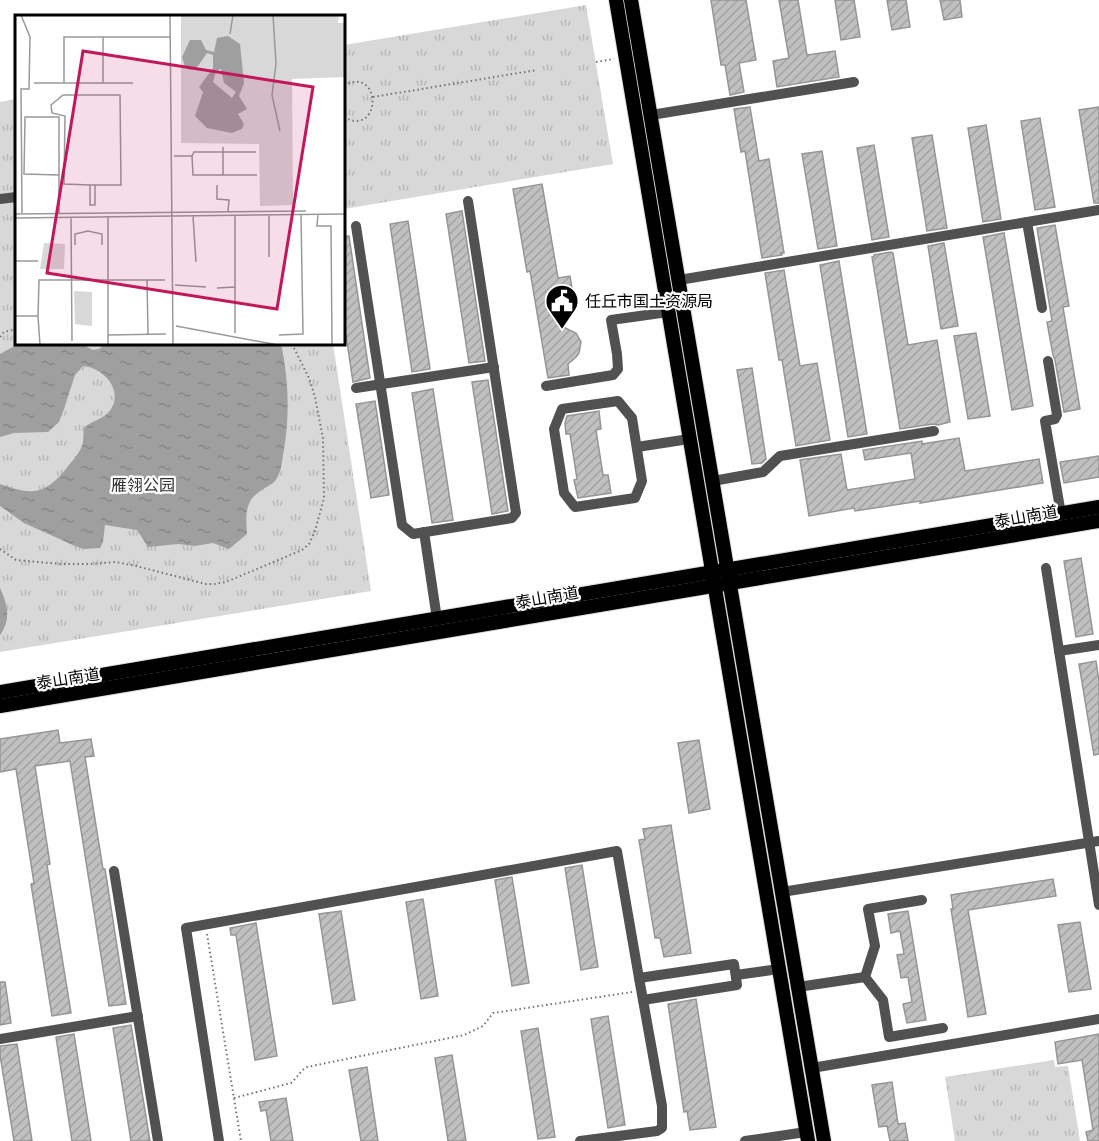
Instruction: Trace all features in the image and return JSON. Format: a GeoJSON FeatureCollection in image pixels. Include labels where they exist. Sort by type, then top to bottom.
{"type":"FeatureCollection","features":[{"type":"Feature","properties":{"kind":"main road"},"geometry":{"type":"LineString","coordinates":[[616,0],[807,1136]]}},
{"type":"Feature","properties":{"kind":"main road"},"geometry":{"type":"LineString","coordinates":[[632,0],[824,1141]]}},
{"type":"Feature","properties":{"kind":"main road","name":"泰山南道"},"geometry":{"type":"LineString","coordinates":[[729,577],[1099,507]]}},
{"type":"Feature","properties":{"kind":"main road","name":"泰山南道"},"geometry":{"type":"LineString","coordinates":[[0,692],[437,619],[1099,521]]}},
{"type":"Feature","properties":{"kind":"main road","name":"泰山南道"},"geometry":{"type":"LineString","coordinates":[[0,706],[713,579]]}},
{"type":"Feature","properties":{"kind":"lane"},"geometry":{"type":"LineString","coordinates":[[651,115],[854,82]]}},
{"type":"Feature","properties":{"kind":"lane"},"geometry":{"type":"LineString","coordinates":[[0,200],[15,197]]}},
{"type":"Feature","properties":{"kind":"lane"},"geometry":{"type":"LineString","coordinates":[[356,226],[402,525],[413,534],[512,518],[516,513],[468,201]]}},
{"type":"Feature","properties":{"kind":"lane"},"geometry":{"type":"LineString","coordinates":[[679,280],[1099,210]]}},
{"type":"Feature","properties":{"kind":"lane"},"geometry":{"type":"LineString","coordinates":[[1027,222],[1042,308]]}},
{"type":"Feature","properties":{"kind":"lane"},"geometry":{"type":"LineString","coordinates":[[546,386],[613,375],[618,369],[611,320],[668,312]]}},
{"type":"Feature","properties":{"kind":"lane"},"geometry":{"type":"LineString","coordinates":[[1048,362],[1057,415],[1055,419],[1045,421],[1061,514]]}},
{"type":"Feature","properties":{"kind":"lane"},"geometry":{"type":"LineString","coordinates":[[356,388],[494,367]]}},
{"type":"Feature","properties":{"kind":"lane"},"geometry":{"type":"LineString","coordinates":[[618,400],[632,418],[637,447],[642,481],[635,498],[575,507],[564,493],[555,429],[562,409],[618,400]]}},
{"type":"Feature","properties":{"kind":"lane"},"geometry":{"type":"LineString","coordinates":[[713,481],[764,472],[780,456],[934,431]]}},
{"type":"Feature","properties":{"kind":"lane"},"geometry":{"type":"LineString","coordinates":[[637,447],[689,439]]}},
{"type":"Feature","properties":{"kind":"lane"},"geometry":{"type":"LineString","coordinates":[[424,532],[437,619]]}},
{"type":"Feature","properties":{"kind":"lane"},"geometry":{"type":"LineString","coordinates":[[1046,568],[1094,842],[1099,904]]}},
{"type":"Feature","properties":{"kind":"lane"},"geometry":{"type":"LineString","coordinates":[[1059,651],[1099,645]]}},
{"type":"Feature","properties":{"kind":"lane"},"geometry":{"type":"LineString","coordinates":[[782,892],[1094,842]]}},
{"type":"Feature","properties":{"kind":"lane"},"geometry":{"type":"LineString","coordinates":[[219,1141],[186,928],[617,851],[662,1106],[662,1128],[657,1131],[580,1141]]}},
{"type":"Feature","properties":{"kind":"lane"},"geometry":{"type":"LineString","coordinates":[[114,871],[158,1141]]}},
{"type":"Feature","properties":{"kind":"lane"},"geometry":{"type":"LineString","coordinates":[[865,976],[875,946],[868,909],[922,900]]}},
{"type":"Feature","properties":{"kind":"lane"},"geometry":{"type":"LineString","coordinates":[[639,978],[734,963],[737,985],[642,995]]}},
{"type":"Feature","properties":{"kind":"lane"},"geometry":{"type":"LineString","coordinates":[[736,975],[779,969]]}},
{"type":"Feature","properties":{"kind":"lane"},"geometry":{"type":"LineString","coordinates":[[798,987],[865,976]]}},
{"type":"Feature","properties":{"kind":"lane"},"geometry":{"type":"LineString","coordinates":[[865,976],[883,1000],[889,1037],[942,1028]]}},
{"type":"Feature","properties":{"kind":"lane"},"geometry":{"type":"LineString","coordinates":[[0,1039],[138,1016]]}},
{"type":"Feature","properties":{"kind":"lane"},"geometry":{"type":"LineString","coordinates":[[812,1068],[1099,1018]]}},
{"type":"Feature","properties":{"kind":"lane"},"geometry":{"type":"LineString","coordinates":[[745,1141],[807,1136]]}},
{"type":"Feature","properties":{"kind":"path"},"geometry":{"type":"LineString","coordinates":[[596,62],[625,57]]}},
{"type":"Feature","properties":{"kind":"path"},"geometry":{"type":"LineString","coordinates":[[373,97],[537,70]]}},
{"type":"Feature","properties":{"kind":"path"},"geometry":{"type":"LineString","coordinates":[[345,85],[359,83],[368,88],[373,97],[373,107],[367,116],[352,121],[345,118]]}},
{"type":"Feature","properties":{"kind":"path"},"geometry":{"type":"LineString","coordinates":[[0,337],[4,332],[15,329]]}},
{"type":"Feature","properties":{"kind":"path"},"geometry":{"type":"LineString","coordinates":[[0,549],[16,560],[61,564],[116,562],[206,584],[226,582],[302,550],[309,544],[315,531],[324,498],[323,438],[309,378],[292,345]]}},
{"type":"Feature","properties":{"kind":"path"},"geometry":{"type":"LineString","coordinates":[[206,924],[241,1141]]}},
{"type":"Feature","properties":{"kind":"path"},"geometry":{"type":"LineString","coordinates":[[234,1098],[291,1083],[302,1070],[311,1065],[464,1035],[483,1026],[493,1013],[642,995]]}},
{"type":"Feature","properties":{"kind":"green space"},"geometry":{"type":"Polygon","coordinates":[[[586,5],[613,164],[345,209],[345,45],[586,5]]]}},
{"type":"Feature","properties":{"kind":"green space","name":"雁翎公园"},"geometry":{"type":"Polygon","coordinates":[[[15,99],[15,345],[333,345],[371,591],[0,652],[0,102],[15,99]]]}},
{"type":"Feature","properties":{"kind":"green space"},"geometry":{"type":"Polygon","coordinates":[[[1054,1060],[1055,1067],[1068,1066],[1080,1141],[955,1141],[945,1077],[1054,1060]]]}},
{"type":"Feature","properties":{"kind":"water"},"geometry":{"type":"Polygon","coordinates":[[[16,345],[83,345],[93,350],[104,345],[281,345],[288,399],[282,464],[275,480],[254,496],[248,506],[247,534],[229,549],[213,543],[195,546],[178,544],[148,547],[137,530],[105,525],[100,548],[84,549],[24,523],[0,506],[0,484],[20,490],[36,491],[44,489],[58,478],[81,449],[84,428],[108,413],[115,398],[114,390],[105,376],[99,371],[83,366],[75,375],[59,422],[48,432],[14,433],[0,437],[0,354],[16,345]]]}},
{"type":"Feature","properties":{"kind":"water"},"geometry":{"type":"Polygon","coordinates":[[[0,588],[5,600],[7,618],[0,635],[0,588]]]}},
{"type":"Feature","properties":{"kind":"building"},"geometry":{"type":"Polygon","coordinates":[[[711,0],[746,0],[756,60],[739,63],[744,92],[730,95],[725,65],[721,65],[711,0]]]}},
{"type":"Feature","properties":{"kind":"building"},"geometry":{"type":"Polygon","coordinates":[[[779,0],[798,0],[807,55],[835,51],[839,77],[777,87],[773,61],[789,58],[779,0]]]}},
{"type":"Feature","properties":{"kind":"building"},"geometry":{"type":"Polygon","coordinates":[[[835,0],[854,0],[860,37],[841,40],[835,0]]]}},
{"type":"Feature","properties":{"kind":"building"},"geometry":{"type":"Polygon","coordinates":[[[887,0],[906,0],[910,27],[892,30],[887,0]]]}},
{"type":"Feature","properties":{"kind":"building"},"geometry":{"type":"Polygon","coordinates":[[[940,0],[960,0],[962,17],[944,20],[940,0]]]}},
{"type":"Feature","properties":{"kind":"building"},"geometry":{"type":"Polygon","coordinates":[[[750,107],[759,161],[769,159],[784,253],[762,258],[745,151],[741,152],[734,109],[750,107]]]}},
{"type":"Feature","properties":{"kind":"building"},"geometry":{"type":"Polygon","coordinates":[[[1099,107],[1099,203],[1094,203],[1079,110],[1099,107]]]}},
{"type":"Feature","properties":{"kind":"building"},"geometry":{"type":"Polygon","coordinates":[[[1040,118],[1055,207],[1035,210],[1021,121],[1040,118]]]}},
{"type":"Feature","properties":{"kind":"building"},"geometry":{"type":"Polygon","coordinates":[[[986,125],[1001,219],[983,222],[968,128],[986,125]]]}},
{"type":"Feature","properties":{"kind":"building"},"geometry":{"type":"Polygon","coordinates":[[[932,135],[947,228],[927,231],[912,138],[932,135]]]}},
{"type":"Feature","properties":{"kind":"building"},"geometry":{"type":"Polygon","coordinates":[[[874,145],[889,237],[872,240],[857,148],[874,145]]]}},
{"type":"Feature","properties":{"kind":"building"},"geometry":{"type":"Polygon","coordinates":[[[822,151],[837,246],[818,249],[802,154],[822,151]]]}},
{"type":"Feature","properties":{"kind":"building"},"geometry":{"type":"Polygon","coordinates":[[[542,184],[558,278],[570,276],[574,300],[558,302],[561,326],[576,333],[581,342],[579,353],[568,364],[569,375],[548,378],[513,189],[542,184]]]}},
{"type":"Feature","properties":{"kind":"building"},"geometry":{"type":"Polygon","coordinates":[[[462,211],[485,361],[469,363],[446,214],[462,211]]]}},
{"type":"Feature","properties":{"kind":"building"},"geometry":{"type":"Polygon","coordinates":[[[408,221],[430,369],[412,372],[390,224],[408,221]]]}},
{"type":"Feature","properties":{"kind":"building"},"geometry":{"type":"Polygon","coordinates":[[[1055,225],[1069,306],[1063,307],[1080,409],[1064,412],[1047,322],[1052,321],[1037,228],[1055,225]]]}},
{"type":"Feature","properties":{"kind":"building"},"geometry":{"type":"Polygon","coordinates":[[[1004,233],[1033,406],[1012,410],[983,237],[1004,233]]]}},
{"type":"Feature","properties":{"kind":"building"},"geometry":{"type":"Polygon","coordinates":[[[345,236],[349,236],[370,378],[353,382],[345,329],[345,236]]]}},
{"type":"Feature","properties":{"kind":"building"},"geometry":{"type":"Polygon","coordinates":[[[944,243],[958,326],[941,329],[928,246],[944,243]]]}},
{"type":"Feature","properties":{"kind":"building"},"geometry":{"type":"Polygon","coordinates":[[[891,252],[908,345],[937,340],[950,422],[900,429],[872,257],[891,252]]]}},
{"type":"Feature","properties":{"kind":"building"},"geometry":{"type":"Polygon","coordinates":[[[839,261],[867,434],[848,437],[820,265],[839,261]]]}},
{"type":"Feature","properties":{"kind":"building"},"geometry":{"type":"Polygon","coordinates":[[[784,270],[800,366],[817,363],[830,440],[796,446],[765,273],[784,270]]]}},
{"type":"Feature","properties":{"kind":"building"},"geometry":{"type":"Polygon","coordinates":[[[976,333],[990,416],[968,419],[954,336],[976,333]]]}},
{"type":"Feature","properties":{"kind":"building"},"geometry":{"type":"Polygon","coordinates":[[[752,368],[766,459],[762,463],[752,464],[737,370],[752,368]]]}},
{"type":"Feature","properties":{"kind":"building"},"geometry":{"type":"Polygon","coordinates":[[[488,380],[508,511],[492,514],[472,382],[488,380]]]}},
{"type":"Feature","properties":{"kind":"building"},"geometry":{"type":"Polygon","coordinates":[[[433,389],[453,520],[432,523],[412,393],[433,389]]]}},
{"type":"Feature","properties":{"kind":"building"},"geometry":{"type":"Polygon","coordinates":[[[375,401],[389,495],[371,498],[356,404],[375,401]]]}},
{"type":"Feature","properties":{"kind":"building"},"geometry":{"type":"Polygon","coordinates":[[[599,411],[601,429],[596,430],[603,475],[608,475],[611,493],[578,498],[570,434],[566,434],[565,423],[567,416],[599,411]]]}},
{"type":"Feature","properties":{"kind":"building"},"geometry":{"type":"Polygon","coordinates":[[[959,438],[965,471],[1039,459],[1043,483],[920,503],[920,501],[855,511],[854,508],[809,516],[800,460],[841,454],[847,490],[915,479],[911,453],[865,460],[863,450],[959,438]]]}},
{"type":"Feature","properties":{"kind":"building"},"geometry":{"type":"Polygon","coordinates":[[[1099,456],[1099,477],[1064,483],[1060,462],[1099,456]]]}},
{"type":"Feature","properties":{"kind":"building"},"geometry":{"type":"Polygon","coordinates":[[[1081,558],[1093,634],[1076,637],[1064,561],[1081,558]]]}},
{"type":"Feature","properties":{"kind":"building"},"geometry":{"type":"Polygon","coordinates":[[[1096,661],[1099,681],[1099,754],[1094,755],[1079,664],[1096,661]]]}},
{"type":"Feature","properties":{"kind":"building"},"geometry":{"type":"Polygon","coordinates":[[[58,730],[60,743],[91,739],[94,756],[85,757],[126,1004],[109,1006],[70,761],[35,766],[50,864],[47,865],[71,1013],[52,1016],[16,769],[0,772],[0,739],[58,730]]]}},
{"type":"Feature","properties":{"kind":"building"},"geometry":{"type":"Polygon","coordinates":[[[699,740],[710,809],[689,813],[678,743],[699,740]]]}},
{"type":"Feature","properties":{"kind":"building"},"geometry":{"type":"Polygon","coordinates":[[[671,825],[691,953],[664,957],[660,938],[655,938],[639,840],[645,839],[643,829],[671,825]]]}},
{"type":"Feature","properties":{"kind":"building"},"geometry":{"type":"Polygon","coordinates":[[[582,865],[598,967],[581,970],[565,868],[582,865]]]}},
{"type":"Feature","properties":{"kind":"building"},"geometry":{"type":"Polygon","coordinates":[[[512,877],[529,983],[512,986],[495,880],[512,877]]]}},
{"type":"Feature","properties":{"kind":"building"},"geometry":{"type":"Polygon","coordinates":[[[1053,879],[1056,896],[968,910],[986,1014],[968,1017],[951,909],[953,909],[951,895],[1053,879]]]}},
{"type":"Feature","properties":{"kind":"building"},"geometry":{"type":"Polygon","coordinates":[[[423,899],[438,996],[421,999],[406,902],[423,899]]]}},
{"type":"Feature","properties":{"kind":"building"},"geometry":{"type":"Polygon","coordinates":[[[341,911],[355,1000],[333,1004],[319,914],[341,911]]]}},
{"type":"Feature","properties":{"kind":"building"},"geometry":{"type":"Polygon","coordinates":[[[908,911],[926,1020],[907,1023],[903,1004],[912,1002],[908,977],[901,978],[897,955],[904,954],[900,931],[891,933],[888,914],[908,911]]]}},
{"type":"Feature","properties":{"kind":"building"},"geometry":{"type":"Polygon","coordinates":[[[1080,922],[1091,989],[1069,992],[1058,925],[1080,922]]]}},
{"type":"Feature","properties":{"kind":"building"},"geometry":{"type":"Polygon","coordinates":[[[256,923],[277,1056],[255,1060],[236,935],[231,935],[230,928],[256,923]]]}},
{"type":"Feature","properties":{"kind":"building"},"geometry":{"type":"Polygon","coordinates":[[[0,982],[5,982],[11,1023],[0,1025],[0,982]]]}},
{"type":"Feature","properties":{"kind":"building"},"geometry":{"type":"Polygon","coordinates":[[[696,999],[716,1127],[690,1130],[687,1111],[684,1112],[668,1004],[696,999]]]}},
{"type":"Feature","properties":{"kind":"building"},"geometry":{"type":"Polygon","coordinates":[[[608,1016],[625,1125],[608,1128],[591,1019],[608,1016]]]}},
{"type":"Feature","properties":{"kind":"building"},"geometry":{"type":"Polygon","coordinates":[[[131,1025],[150,1141],[131,1141],[113,1028],[131,1025]]]}},
{"type":"Feature","properties":{"kind":"building"},"geometry":{"type":"Polygon","coordinates":[[[538,1028],[555,1137],[538,1139],[521,1031],[538,1028]]]}},
{"type":"Feature","properties":{"kind":"building"},"geometry":{"type":"Polygon","coordinates":[[[74,1034],[91,1141],[72,1141],[56,1037],[74,1034]]]}},
{"type":"Feature","properties":{"kind":"building"},"geometry":{"type":"Polygon","coordinates":[[[1099,1034],[1099,1141],[1088,1141],[1086,1132],[1093,1130],[1082,1060],[1058,1064],[1055,1042],[1099,1034]]]}},
{"type":"Feature","properties":{"kind":"building"},"geometry":{"type":"Polygon","coordinates":[[[17,1044],[32,1141],[14,1141],[0,1055],[0,1046],[17,1044]]]}},
{"type":"Feature","properties":{"kind":"building"},"geometry":{"type":"Polygon","coordinates":[[[452,1055],[466,1141],[448,1141],[435,1058],[452,1055]]]}},
{"type":"Feature","properties":{"kind":"building"},"geometry":{"type":"Polygon","coordinates":[[[367,1067],[378,1141],[361,1141],[349,1070],[367,1067]]]}},
{"type":"Feature","properties":{"kind":"building"},"geometry":{"type":"Polygon","coordinates":[[[892,1082],[898,1124],[905,1123],[908,1141],[890,1141],[887,1126],[879,1127],[872,1085],[892,1082]]]}},
{"type":"Feature","properties":{"kind":"building"},"geometry":{"type":"Polygon","coordinates":[[[286,1098],[293,1141],[271,1141],[266,1110],[261,1111],[259,1102],[286,1098]]]}},
{"type":"Feature","properties":{"kind":"place","name":"任丘市国土资源局"},"geometry":{"type":"Point","coordinates":[562,330]}}]}
